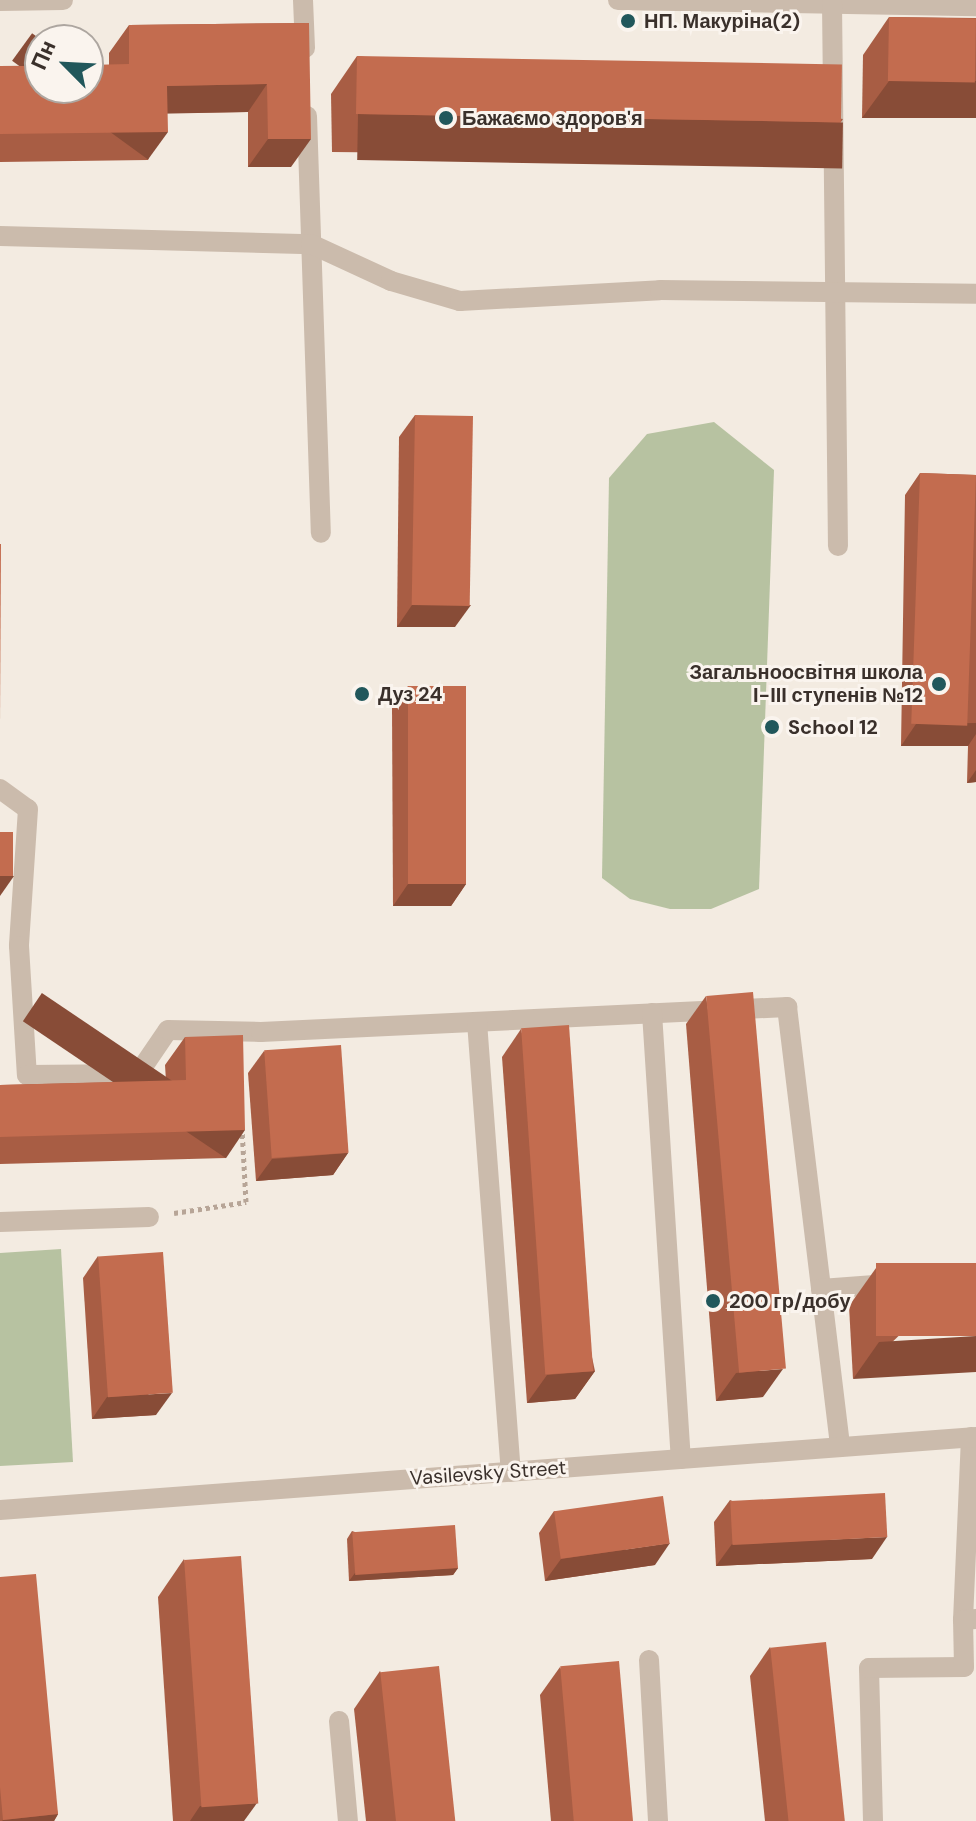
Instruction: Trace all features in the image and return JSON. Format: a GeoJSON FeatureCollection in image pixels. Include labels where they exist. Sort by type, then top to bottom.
{"type":"FeatureCollection","features":[{"type":"Feature","properties":{"kind":"street"},"geometry":{"type":"LineString","coordinates":[[0,1],[63,0]]}},
{"type":"Feature","properties":{"kind":"street"},"geometry":{"type":"LineString","coordinates":[[303,0],[321,533]]}},
{"type":"Feature","properties":{"kind":"street"},"geometry":{"type":"LineString","coordinates":[[618,0],[976,6]]}},
{"type":"Feature","properties":{"kind":"street"},"geometry":{"type":"LineString","coordinates":[[832,3],[838,546]]}},
{"type":"Feature","properties":{"kind":"street"},"geometry":{"type":"LineString","coordinates":[[0,236],[311,244],[391,281],[460,301],[834,290],[976,294]]}},
{"type":"Feature","properties":{"kind":"street"},"geometry":{"type":"LineString","coordinates":[[0,789],[28,809],[19,946],[27,1075],[138,1074],[168,1030],[477,1022],[787,1007],[840,1447]]}},
{"type":"Feature","properties":{"kind":"street"},"geometry":{"type":"LineString","coordinates":[[652,1013],[681,1459]]}},
{"type":"Feature","properties":{"kind":"street"},"geometry":{"type":"LineString","coordinates":[[477,1022],[511,1472]]}},
{"type":"Feature","properties":{"kind":"street"},"geometry":{"type":"LineString","coordinates":[[0,1222],[149,1217]]}},
{"type":"Feature","properties":{"kind":"street"},"geometry":{"type":"LineString","coordinates":[[821,1289],[914,1283]]}},
{"type":"Feature","properties":{"kind":"street"},"geometry":{"type":"LineString","coordinates":[[873,1821],[869,1668],[964,1667],[970,1619],[974,1437]]}},
{"type":"Feature","properties":{"kind":"street","name":"Vasilevsky Street"},"geometry":{"type":"LineString","coordinates":[[0,1510],[974,1437]]}},
{"type":"Feature","properties":{"kind":"street"},"geometry":{"type":"LineString","coordinates":[[649,1660],[658,1821]]}},
{"type":"Feature","properties":{"kind":"street"},"geometry":{"type":"LineString","coordinates":[[339,1721],[348,1821]]}},
{"type":"Feature","properties":{"kind":"path"},"geometry":{"type":"LineString","coordinates":[[149,1217],[246,1202],[242,1125]]}},
{"type":"Feature","properties":{"kind":"green space"},"geometry":{"type":"Polygon","coordinates":[[[714,422],[774,470],[759,889],[711,909],[670,909],[630,899],[602,878],[609,478],[647,434],[714,422]]]}},
{"type":"Feature","properties":{"kind":"green space"},"geometry":{"type":"Polygon","coordinates":[[[61,1249],[73,1462],[0,1466],[0,1253],[61,1249]]]}},
{"type":"Feature","properties":{"kind":"building"},"geometry":{"type":"Polygon","coordinates":[[[889,17],[976,19],[975,83],[888,81],[889,17]]]}},
{"type":"Feature","properties":{"kind":"building"},"geometry":{"type":"Polygon","coordinates":[[[309,23],[311,139],[268,139],[267,84],[167,86],[168,132],[0,134],[0,66],[24,66],[24,104],[104,104],[104,65],[129,64],[129,25],[309,23]]]}},
{"type":"Feature","properties":{"kind":"building"},"geometry":{"type":"Polygon","coordinates":[[[357,56],[842,64],[841,122],[356,114],[357,56]]]}},
{"type":"Feature","properties":{"kind":"building"},"geometry":{"type":"Polygon","coordinates":[[[415,415],[473,416],[470,606],[412,605],[415,415]]]}},
{"type":"Feature","properties":{"kind":"building","name":"Загальноосвітня школа І-ІІІ ступенів №12"},"geometry":{"type":"Polygon","coordinates":[[[920,473],[976,475],[967,726],[911,724],[920,473]]]}},
{"type":"Feature","properties":{"kind":"building"},"geometry":{"type":"Polygon","coordinates":[[[0,544],[1,544],[0,724],[0,544]]]}},
{"type":"Feature","properties":{"kind":"building"},"geometry":{"type":"Polygon","coordinates":[[[408,686],[466,686],[466,884],[408,884],[408,686]]]}},
{"type":"Feature","properties":{"kind":"building"},"geometry":{"type":"Polygon","coordinates":[[[0,832],[13,832],[13,876],[0,876],[0,832]]]}},
{"type":"Feature","properties":{"kind":"building"},"geometry":{"type":"Polygon","coordinates":[[[753,992],[786,1369],[739,1373],[706,996],[753,992]]]}},
{"type":"Feature","properties":{"kind":"building"},"geometry":{"type":"Polygon","coordinates":[[[569,1025],[593,1371],[545,1375],[521,1028],[569,1025]]]}},
{"type":"Feature","properties":{"kind":"building"},"geometry":{"type":"Polygon","coordinates":[[[243,1035],[245,1130],[0,1137],[0,1085],[186,1080],[185,1037],[243,1035]]]}},
{"type":"Feature","properties":{"kind":"building"},"geometry":{"type":"Polygon","coordinates":[[[341,1045],[349,1153],[272,1158],[264,1050],[341,1045]]]}},
{"type":"Feature","properties":{"kind":"building"},"geometry":{"type":"Polygon","coordinates":[[[163,1252],[173,1393],[108,1397],[98,1257],[163,1252]]]}},
{"type":"Feature","properties":{"kind":"building"},"geometry":{"type":"Polygon","coordinates":[[[876,1263],[976,1263],[976,1336],[876,1336],[876,1263]]]}},
{"type":"Feature","properties":{"kind":"building"},"geometry":{"type":"Polygon","coordinates":[[[885,1493],[887,1537],[733,1545],[730,1501],[885,1493]]]}},
{"type":"Feature","properties":{"kind":"building"},"geometry":{"type":"Polygon","coordinates":[[[663,1496],[670,1544],[561,1559],[554,1511],[663,1496]]]}},
{"type":"Feature","properties":{"kind":"building"},"geometry":{"type":"Polygon","coordinates":[[[455,1525],[458,1568],[355,1575],[352,1532],[455,1525]]]}},
{"type":"Feature","properties":{"kind":"building"},"geometry":{"type":"Polygon","coordinates":[[[241,1556],[258,1803],[201,1807],[184,1560],[241,1556]]]}},
{"type":"Feature","properties":{"kind":"building"},"geometry":{"type":"Polygon","coordinates":[[[36,1574],[58,1814],[3,1820],[0,1787],[0,1577],[36,1574]]]}},
{"type":"Feature","properties":{"kind":"building"},"geometry":{"type":"Polygon","coordinates":[[[826,1642],[845,1821],[789,1821],[770,1648],[826,1642]]]}},
{"type":"Feature","properties":{"kind":"building"},"geometry":{"type":"Polygon","coordinates":[[[619,1661],[633,1821],[574,1821],[560,1666],[619,1661]]]}},
{"type":"Feature","properties":{"kind":"building"},"geometry":{"type":"Polygon","coordinates":[[[439,1666],[455,1821],[396,1821],[380,1672],[439,1666]]]}},
{"type":"Feature","properties":{"kind":"place","name":"НП. Макуріна(2)"},"geometry":{"type":"Point","coordinates":[628,21]}},
{"type":"Feature","properties":{"kind":"place","name":"Бажаємо здоров'я"},"geometry":{"type":"Point","coordinates":[446,118]}},
{"type":"Feature","properties":{"kind":"place","name":"Загальноосвітня школа І-ІІІ ступенів №12"},"geometry":{"type":"Point","coordinates":[939,684]}},
{"type":"Feature","properties":{"kind":"place","name":"Дуз 24"},"geometry":{"type":"Point","coordinates":[362,694]}},
{"type":"Feature","properties":{"kind":"place","name":"School 12"},"geometry":{"type":"Point","coordinates":[772,727]}},
{"type":"Feature","properties":{"kind":"place","name":"200 гр/добу"},"geometry":{"type":"Point","coordinates":[713,1301]}}]}
